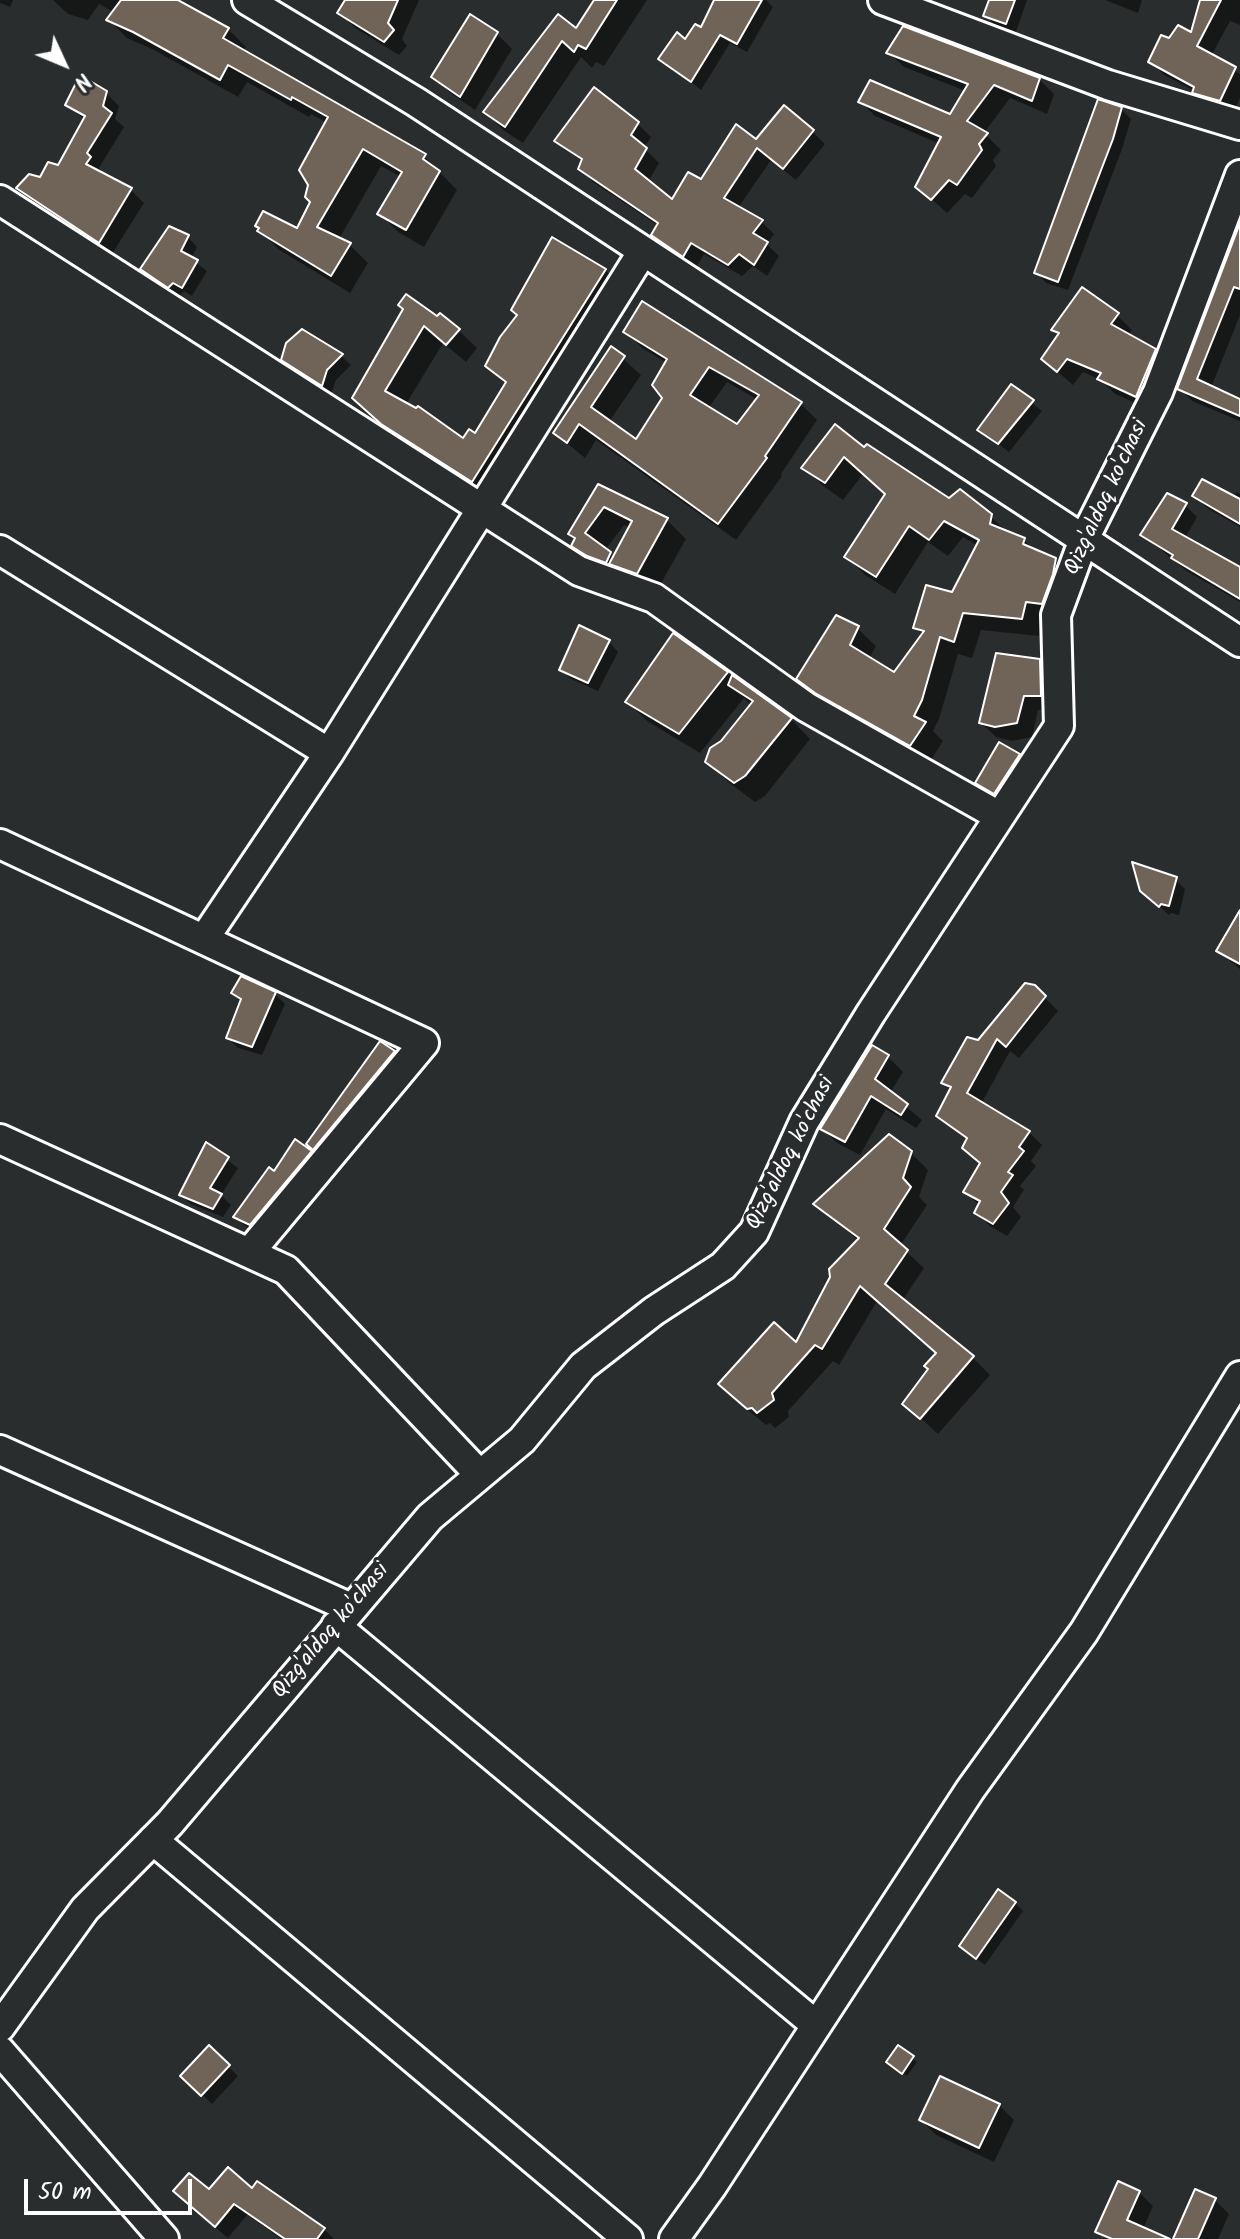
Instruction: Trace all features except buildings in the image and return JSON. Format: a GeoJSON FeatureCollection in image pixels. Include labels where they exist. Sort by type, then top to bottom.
{"type":"FeatureCollection","features":[{"type":"Feature","properties":{"kind":"street"},"geometry":{"type":"LineString","coordinates":[[247,0],[416,102],[1240,642]]}},
{"type":"Feature","properties":{"kind":"street"},"geometry":{"type":"LineString","coordinates":[[885,0],[1108,85],[1240,125]]}},
{"type":"Feature","properties":{"kind":"street","name":"Qizg'aldoq ko'chasi"},"geometry":{"type":"LineString","coordinates":[[0,2027],[85,1909],[153,1840],[430,1517],[522,1440],[583,1366],[654,1311],[723,1266],[754,1232],[804,1122],[1059,726],[1056,615],[1084,539],[1158,392],[1240,175]]}},
{"type":"Feature","properties":{"kind":"street"},"geometry":{"type":"LineString","coordinates":[[0,200],[579,571],[654,598],[806,707],[999,816]]}},
{"type":"Feature","properties":{"kind":"street"},"geometry":{"type":"LineString","coordinates":[[204,939],[329,753],[643,251]]}},
{"type":"Feature","properties":{"kind":"street"},"geometry":{"type":"LineString","coordinates":[[0,550],[329,753]]}},
{"type":"Feature","properties":{"kind":"street"},"geometry":{"type":"LineString","coordinates":[[0,844],[424,1043],[249,1253]]}},
{"type":"Feature","properties":{"kind":"street"},"geometry":{"type":"LineString","coordinates":[[0,1139],[286,1270],[480,1475]]}},
{"type":"Feature","properties":{"kind":"street"},"geometry":{"type":"LineString","coordinates":[[674,2239],[970,1790],[1084,1632],[1240,1376]]}},
{"type":"Feature","properties":{"kind":"street"},"geometry":{"type":"LineString","coordinates":[[0,1450],[344,1617],[816,2025]]}},
{"type":"Feature","properties":{"kind":"street"},"geometry":{"type":"LineString","coordinates":[[153,1840],[628,2239]]}},
{"type":"Feature","properties":{"kind":"street"},"geometry":{"type":"LineString","coordinates":[[0,2051],[164,2239]]}}]}
